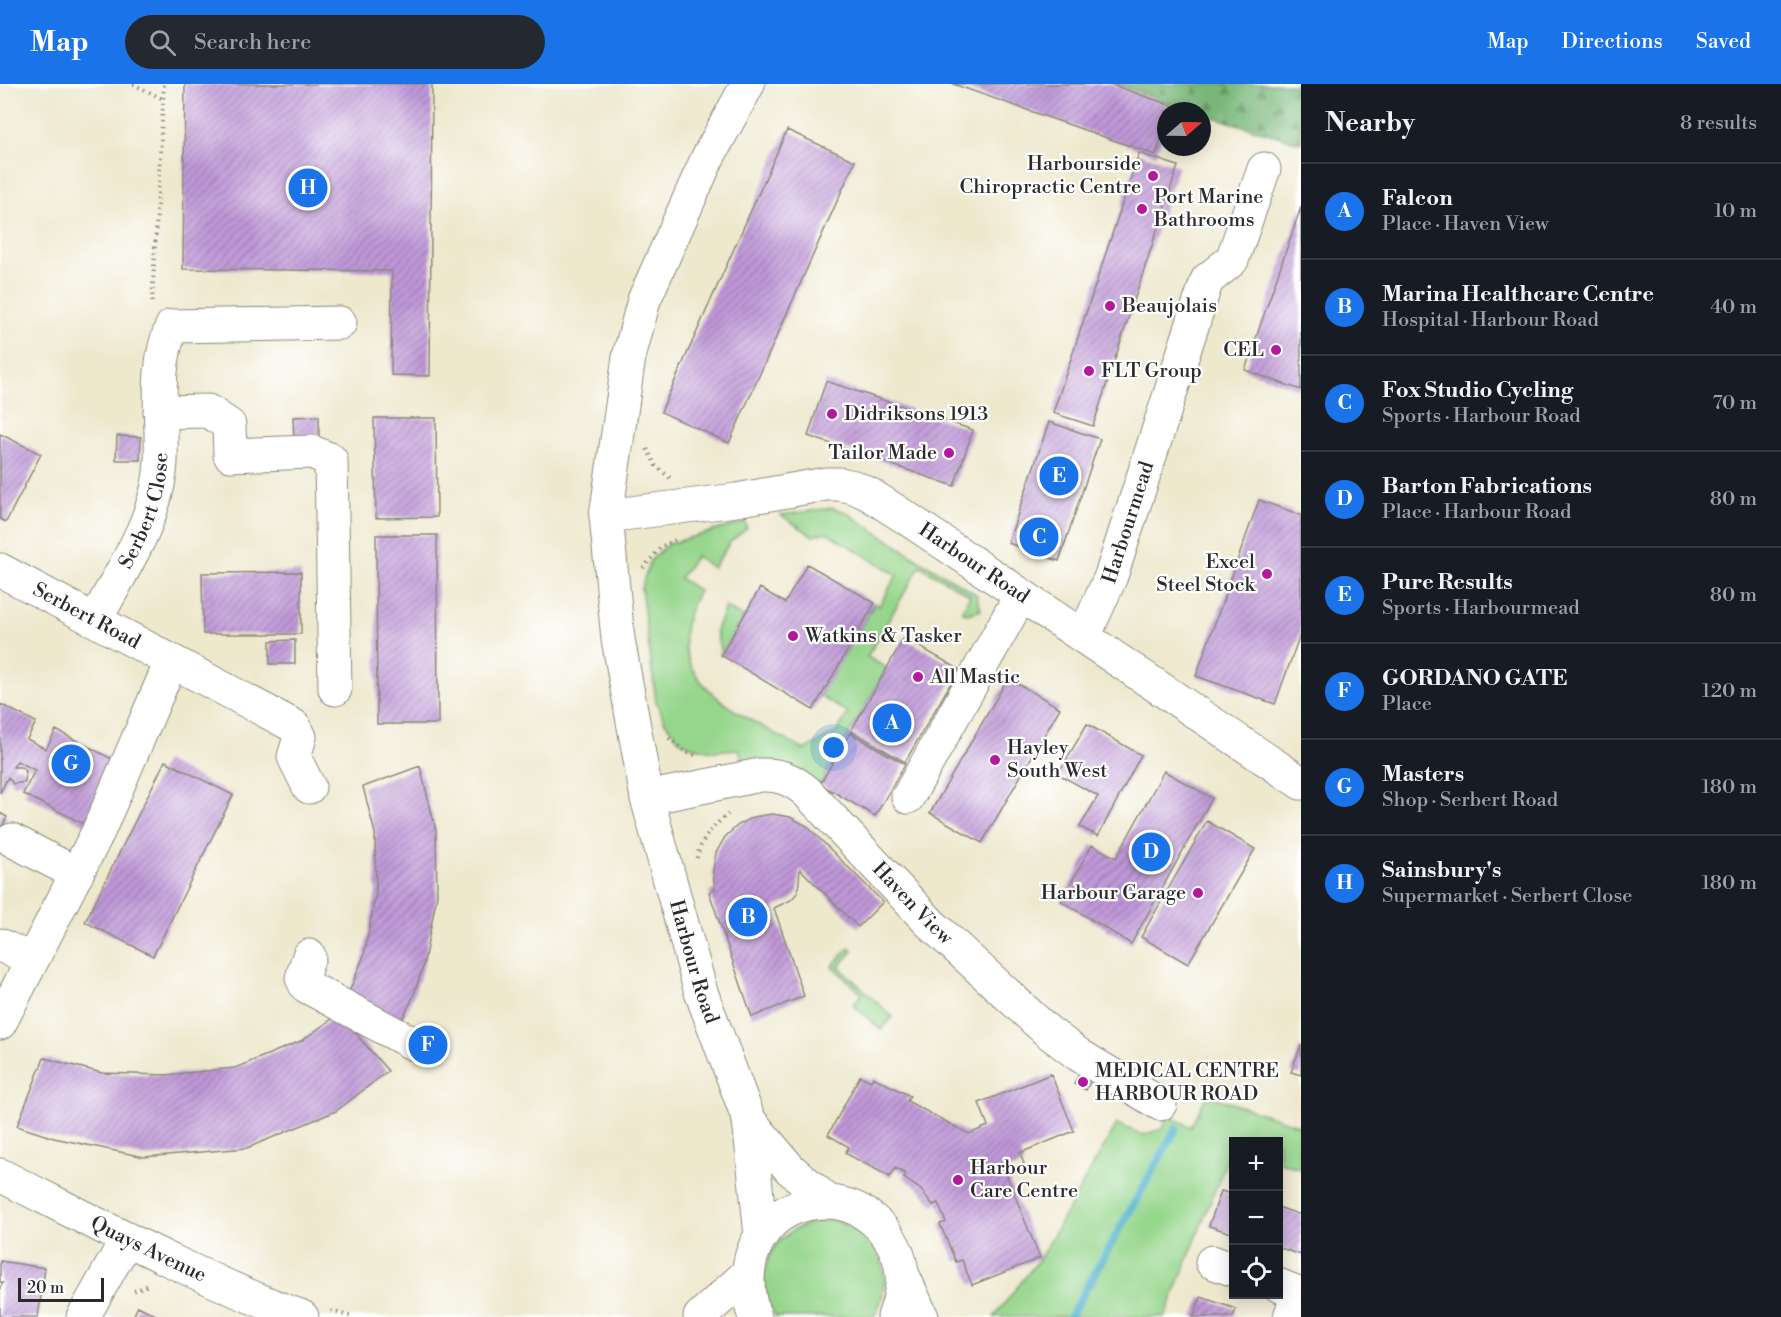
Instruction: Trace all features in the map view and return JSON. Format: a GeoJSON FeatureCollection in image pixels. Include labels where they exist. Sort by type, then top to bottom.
{"type":"FeatureCollection","features":[{"type":"Feature","properties":{"kind":"street","name":"Harbour Road"},"geometry":{"type":"LineString","coordinates":[[748,84],[708,157],[644,300],[629,357],[606,516],[618,639],[647,798],[701,992],[749,1120],[761,1235]]}},
{"type":"Feature","properties":{"kind":"street","name":"Harbourmead"},"geometry":{"type":"LineString","coordinates":[[1084,637],[1111,576],[1207,280],[1232,260],[1264,169]]}},
{"type":"Feature","properties":{"kind":"street","name":"Serbert Close"},"geometry":{"type":"LineString","coordinates":[[96,619],[149,516],[161,464],[160,402],[165,342],[172,326],[340,323]]}},
{"type":"Feature","properties":{"kind":"street"},"geometry":{"type":"LineString","coordinates":[[160,402],[208,411],[229,425],[230,455],[312,452],[331,460],[335,688]]}},
{"type":"Feature","properties":{"kind":"street","name":"Harbour Road"},"geometry":{"type":"LineString","coordinates":[[606,516],[683,508],[825,484],[855,487],[1021,595],[1301,783]]}},
{"type":"Feature","properties":{"kind":"street","name":"Serbert Road"},"geometry":{"type":"LineString","coordinates":[[0,570],[96,619],[171,662],[215,682],[294,726],[300,738],[294,757],[309,787]]}},
{"type":"Feature","properties":{"kind":"street"},"geometry":{"type":"LineString","coordinates":[[908,797],[1021,595]]}},
{"type":"Feature","properties":{"kind":"street"},"geometry":{"type":"LineString","coordinates":[[0,1023],[98,832],[171,662]]}},
{"type":"Feature","properties":{"kind":"street","name":"Haven View"},"geometry":{"type":"LineString","coordinates":[[647,798],[772,774],[799,785],[930,923],[953,957],[1063,1043],[1160,1104]]}},
{"type":"Feature","properties":{"kind":"street"},"geometry":{"type":"LineString","coordinates":[[12,840],[77,874]]}},
{"type":"Feature","properties":{"kind":"street"},"geometry":{"type":"LineString","coordinates":[[0,945],[32,960]]}},
{"type":"Feature","properties":{"kind":"street"},"geometry":{"type":"LineString","coordinates":[[309,956],[302,978],[306,986],[412,1043]]}},
{"type":"Feature","properties":{"kind":"street","name":"Harbour Road"},"geometry":{"type":"LineString","coordinates":[[749,1120],[790,1169],[829,1202]]}},
{"type":"Feature","properties":{"kind":"street","name":"Quays Avenue"},"geometry":{"type":"LineString","coordinates":[[0,1175],[127,1239],[268,1304],[302,1317]]}},
{"type":"Feature","properties":{"kind":"street"},"geometry":{"type":"LineString","coordinates":[[756,1317],[748,1299],[746,1275],[751,1254],[761,1235],[780,1216],[803,1205],[829,1202],[851,1207],[870,1217],[886,1232],[897,1251],[902,1273],[922,1317]]}},
{"type":"Feature","properties":{"kind":"street"},"geometry":{"type":"LineString","coordinates":[[88,1307],[127,1239]]}},
{"type":"Feature","properties":{"kind":"street"},"geometry":{"type":"LineString","coordinates":[[894,1317],[901,1298],[902,1273]]}},
{"type":"Feature","properties":{"kind":"street"},"geometry":{"type":"LineString","coordinates":[[700,1317],[746,1275]]}},
{"type":"Feature","properties":{"kind":"street"},"geometry":{"type":"LineString","coordinates":[[1283,1287],[1298,1293],[1290,1317]]}},
{"type":"Feature","properties":{"kind":"path"},"geometry":{"type":"LineString","coordinates":[[133,84],[164,99]]}},
{"type":"Feature","properties":{"kind":"path"},"geometry":{"type":"LineString","coordinates":[[152,313],[164,84]]}},
{"type":"Feature","properties":{"kind":"path"},"geometry":{"type":"LineString","coordinates":[[637,577],[648,559],[662,546],[686,535],[683,485],[656,466],[644,446]]}},
{"type":"Feature","properties":{"kind":"path"},"geometry":{"type":"LineString","coordinates":[[663,731],[687,753],[697,756]]}},
{"type":"Feature","properties":{"kind":"path"},"geometry":{"type":"LineString","coordinates":[[695,867],[699,849],[716,823],[740,805],[735,780]]}},
{"type":"Feature","properties":{"kind":"path"},"geometry":{"type":"LineString","coordinates":[[88,1307],[114,1308],[128,1294],[147,1284],[157,1285]]}},
{"type":"Feature","properties":{"kind":"green space"},"geometry":{"type":"Polygon","coordinates":[[[1116,84],[1301,84],[1301,143],[1211,117],[1211,102],[1166,102],[1116,84]]]}},
{"type":"Feature","properties":{"kind":"green space"},"geometry":{"type":"Polygon","coordinates":[[[832,508],[846,512],[976,594],[981,610],[967,614],[962,611],[970,595],[920,566],[867,657],[887,668],[820,784],[743,762],[739,749],[713,751],[690,746],[679,740],[665,722],[656,701],[641,588],[650,561],[668,544],[745,522],[747,528],[730,542],[713,568],[696,556],[680,578],[699,591],[686,622],[685,648],[694,671],[710,690],[731,707],[804,750],[837,732],[848,713],[820,696],[875,603],[879,606],[897,575],[826,532],[813,536],[781,515],[832,508]]]}},
{"type":"Feature","properties":{"kind":"green space"},"geometry":{"type":"Polygon","coordinates":[[[725,607],[743,617],[721,655],[716,630],[725,607]]]}},
{"type":"Feature","properties":{"kind":"green space"},"geometry":{"type":"Polygon","coordinates":[[[849,948],[853,951],[839,967],[893,1017],[881,1030],[853,1005],[862,994],[832,966],[849,948]]]}},
{"type":"Feature","properties":{"kind":"green space"},"geometry":{"type":"Polygon","coordinates":[[[1207,1095],[1301,1126],[1301,1169],[1283,1163],[1283,1137],[1229,1137],[1229,1155],[1165,1317],[994,1317],[1040,1258],[1117,1124],[1143,1135],[1162,1129],[1169,1116],[1191,1127],[1207,1095]]]}},
{"type":"Feature","properties":{"kind":"green space"},"geometry":{"type":"Polygon","coordinates":[[[831,1220],[862,1234],[880,1256],[884,1270],[884,1285],[874,1317],[776,1317],[764,1282],[766,1266],[772,1251],[795,1229],[831,1220]]]}},
{"type":"Feature","properties":{"kind":"building"},"geometry":{"type":"Polygon","coordinates":[[[185,84],[432,84],[430,376],[391,375],[392,271],[183,269],[185,84]]]}},
{"type":"Feature","properties":{"kind":"building"},"geometry":{"type":"Polygon","coordinates":[[[953,84],[1110,84],[1162,102],[1157,102],[1156,155],[953,84]]]}},
{"type":"Feature","properties":{"kind":"building"},"geometry":{"type":"Polygon","coordinates":[[[787,130],[855,161],[729,443],[661,412],[787,130]]]}},
{"type":"Feature","properties":{"kind":"building"},"geometry":{"type":"Polygon","coordinates":[[[1139,153],[1178,166],[1093,426],[1053,413],[1139,153]]]}},
{"type":"Feature","properties":{"kind":"building"},"geometry":{"type":"Polygon","coordinates":[[[1301,207],[1301,390],[1245,370],[1301,207]]]}},
{"type":"Feature","properties":{"kind":"building"},"geometry":{"type":"Polygon","coordinates":[[[826,381],[973,430],[954,486],[808,436],[826,381]]]}},
{"type":"Feature","properties":{"kind":"building"},"geometry":{"type":"Polygon","coordinates":[[[319,416],[319,438],[294,438],[293,417],[319,416]]]}},
{"type":"Feature","properties":{"kind":"building"},"geometry":{"type":"Polygon","coordinates":[[[374,418],[436,418],[437,517],[376,518],[374,418]]]}},
{"type":"Feature","properties":{"kind":"building"},"geometry":{"type":"Polygon","coordinates":[[[1049,422],[1100,439],[1059,561],[1008,543],[1049,422]]]}},
{"type":"Feature","properties":{"kind":"building"},"geometry":{"type":"Polygon","coordinates":[[[0,434],[41,454],[6,522],[0,519],[0,434]]]}},
{"type":"Feature","properties":{"kind":"building"},"geometry":{"type":"Polygon","coordinates":[[[117,436],[141,437],[140,460],[116,460],[117,436]]]}},
{"type":"Feature","properties":{"kind":"building","name":"Excel Steel Stock"},"geometry":{"type":"Polygon","coordinates":[[[1259,500],[1301,515],[1301,632],[1275,704],[1196,676],[1259,500]]]}},
{"type":"Feature","properties":{"kind":"building"},"geometry":{"type":"Polygon","coordinates":[[[376,535],[437,535],[438,724],[377,724],[376,535]]]}},
{"type":"Feature","properties":{"kind":"building","name":"Watkins & Tasker"},"geometry":{"type":"Polygon","coordinates":[[[807,564],[875,603],[813,710],[721,655],[760,588],[785,603],[807,564]]]}},
{"type":"Feature","properties":{"kind":"building"},"geometry":{"type":"Polygon","coordinates":[[[301,572],[301,634],[203,634],[202,573],[301,572]]]}},
{"type":"Feature","properties":{"kind":"building"},"geometry":{"type":"Polygon","coordinates":[[[904,638],[959,669],[905,762],[851,731],[904,638]]]}},
{"type":"Feature","properties":{"kind":"building"},"geometry":{"type":"Polygon","coordinates":[[[295,640],[295,664],[270,664],[270,641],[295,640]]]}},
{"type":"Feature","properties":{"kind":"building","name":"Hayley South West"},"geometry":{"type":"Polygon","coordinates":[[[1008,678],[1060,708],[982,843],[930,813],[1008,678]]]}},
{"type":"Feature","properties":{"kind":"building"},"geometry":{"type":"Polygon","coordinates":[[[0,704],[36,722],[27,739],[46,749],[56,730],[120,763],[88,826],[23,794],[35,770],[17,761],[13,767],[21,767],[26,771],[25,782],[13,784],[8,777],[0,793],[0,704]]]}},
{"type":"Feature","properties":{"kind":"building"},"geometry":{"type":"Polygon","coordinates":[[[1087,724],[1141,755],[1098,836],[1080,827],[1098,796],[1058,774],[1087,724]]]}},
{"type":"Feature","properties":{"kind":"building"},"geometry":{"type":"Polygon","coordinates":[[[850,733],[905,764],[875,816],[820,784],[850,733]]]}},
{"type":"Feature","properties":{"kind":"building"},"geometry":{"type":"Polygon","coordinates":[[[165,761],[233,795],[153,956],[85,922],[165,761]]]}},
{"type":"Feature","properties":{"kind":"building"},"geometry":{"type":"Polygon","coordinates":[[[420,766],[436,831],[437,895],[423,967],[413,997],[400,1024],[348,995],[364,955],[376,893],[375,833],[363,787],[420,766]]]}},
{"type":"Feature","properties":{"kind":"building"},"geometry":{"type":"Polygon","coordinates":[[[1164,771],[1212,798],[1131,944],[1061,901],[1092,845],[1116,858],[1164,771]]]}},
{"type":"Feature","properties":{"kind":"building"},"geometry":{"type":"Polygon","coordinates":[[[0,813],[7,817],[0,830],[0,813]]]}},
{"type":"Feature","properties":{"kind":"building"},"geometry":{"type":"Polygon","coordinates":[[[772,814],[790,817],[807,826],[883,902],[858,927],[800,869],[798,892],[791,900],[774,908],[804,996],[752,1017],[709,892],[715,890],[713,871],[716,853],[725,837],[738,825],[754,817],[772,814]]]}},
{"type":"Feature","properties":{"kind":"building","name":"Harbour Garage"},"geometry":{"type":"Polygon","coordinates":[[[1207,821],[1255,849],[1188,964],[1141,937],[1207,821]]]}},
{"type":"Feature","properties":{"kind":"building"},"geometry":{"type":"Polygon","coordinates":[[[339,1014],[388,1071],[336,1111],[247,1148],[144,1157],[54,1138],[17,1126],[44,1058],[102,1073],[166,1075],[235,1068],[301,1041],[339,1014]]]}},
{"type":"Feature","properties":{"kind":"building"},"geometry":{"type":"Polygon","coordinates":[[[422,1036],[435,1038],[433,1053],[420,1052],[422,1036]]]}},
{"type":"Feature","properties":{"kind":"building"},"geometry":{"type":"Polygon","coordinates":[[[1301,1045],[1301,1075],[1291,1072],[1301,1045]]]}},
{"type":"Feature","properties":{"kind":"building","name":"Harbour Care Centre"},"geometry":{"type":"Polygon","coordinates":[[[1051,1074],[1074,1131],[1020,1153],[1024,1164],[1005,1171],[1040,1258],[972,1285],[962,1260],[956,1262],[940,1224],[946,1222],[938,1203],[933,1205],[921,1190],[904,1178],[906,1174],[895,1168],[890,1177],[845,1153],[849,1147],[828,1135],[860,1076],[871,1081],[873,1077],[910,1096],[907,1101],[969,1134],[988,1126],[979,1103],[1051,1074]]]}},
{"type":"Feature","properties":{"kind":"building","name":"MEDICAL CENTRE HARBOUR ROAD"},"geometry":{"type":"Polygon","coordinates":[[[1079,1074],[1091,1080],[1086,1090],[1074,1084],[1079,1074]]]}},
{"type":"Feature","properties":{"kind":"building"},"geometry":{"type":"Polygon","coordinates":[[[1221,1191],[1229,1193],[1229,1232],[1209,1226],[1221,1191]]]}},
{"type":"Feature","properties":{"kind":"building"},"geometry":{"type":"Polygon","coordinates":[[[1283,1209],[1301,1215],[1301,1255],[1283,1249],[1283,1209]]]}},
{"type":"Feature","properties":{"kind":"building"},"geometry":{"type":"Polygon","coordinates":[[[0,1261],[45,1268],[38,1317],[0,1317],[0,1288],[3,1283],[0,1282],[0,1261]]]}},
{"type":"Feature","properties":{"kind":"building"},"geometry":{"type":"Polygon","coordinates":[[[1201,1297],[1236,1309],[1233,1317],[1193,1317],[1201,1297]]]}},
{"type":"Feature","properties":{"kind":"building"},"geometry":{"type":"Polygon","coordinates":[[[138,1306],[159,1317],[133,1317],[138,1306]]]}},
{"type":"Feature","properties":{"kind":"waterway"},"geometry":{"type":"LineString","coordinates":[[1070,1317],[1176,1129]]}},
{"type":"Feature","properties":{"kind":"place","name":"Harbourside Chiropractic Centre"},"geometry":{"type":"Point","coordinates":[1153,176]}},
{"type":"Feature","properties":{"kind":"place","name":"Sainsbury's"},"geometry":{"type":"Point","coordinates":[308,188]}},
{"type":"Feature","properties":{"kind":"place","name":"Port Marine Bathrooms"},"geometry":{"type":"Point","coordinates":[1142,209]}},
{"type":"Feature","properties":{"kind":"place","name":"Beaujolais"},"geometry":{"type":"Point","coordinates":[1110,306]}},
{"type":"Feature","properties":{"kind":"place","name":"CEL"},"geometry":{"type":"Point","coordinates":[1276,350]}},
{"type":"Feature","properties":{"kind":"place","name":"FLT Group"},"geometry":{"type":"Point","coordinates":[1089,371]}},
{"type":"Feature","properties":{"kind":"place","name":"Didriksons 1913"},"geometry":{"type":"Point","coordinates":[832,414]}},
{"type":"Feature","properties":{"kind":"place","name":"Tailor Made"},"geometry":{"type":"Point","coordinates":[949,453]}},
{"type":"Feature","properties":{"kind":"place","name":"Pure Results"},"geometry":{"type":"Point","coordinates":[1059,476]}},
{"type":"Feature","properties":{"kind":"place","name":"Fox Studio Cycling"},"geometry":{"type":"Point","coordinates":[1039,537]}},
{"type":"Feature","properties":{"kind":"place","name":"Excel Steel Stock"},"geometry":{"type":"Point","coordinates":[1267,574]}},
{"type":"Feature","properties":{"kind":"place","name":"Watkins & Tasker"},"geometry":{"type":"Point","coordinates":[793,636]}},
{"type":"Feature","properties":{"kind":"place","name":"All Mastic"},"geometry":{"type":"Point","coordinates":[918,677]}},
{"type":"Feature","properties":{"kind":"place","name":"Falcon"},"geometry":{"type":"Point","coordinates":[892,723]}},
{"type":"Feature","properties":{"kind":"place","name":"Hayley South West"},"geometry":{"type":"Point","coordinates":[995,760]}},
{"type":"Feature","properties":{"kind":"place","name":"Masters"},"geometry":{"type":"Point","coordinates":[71,764]}},
{"type":"Feature","properties":{"kind":"place","name":"Barton Fabrications"},"geometry":{"type":"Point","coordinates":[1151,852]}},
{"type":"Feature","properties":{"kind":"place","name":"Harbour Garage"},"geometry":{"type":"Point","coordinates":[1198,893]}},
{"type":"Feature","properties":{"kind":"place","name":"Marina Healthcare Centre"},"geometry":{"type":"Point","coordinates":[748,917]}},
{"type":"Feature","properties":{"kind":"place","name":"GORDANO GATE"},"geometry":{"type":"Point","coordinates":[428,1045]}},
{"type":"Feature","properties":{"kind":"place","name":"MEDICAL CENTRE HARBOUR ROAD"},"geometry":{"type":"Point","coordinates":[1083,1082]}},
{"type":"Feature","properties":{"kind":"place","name":"Harbour Care Centre"},"geometry":{"type":"Point","coordinates":[958,1180]}}]}
